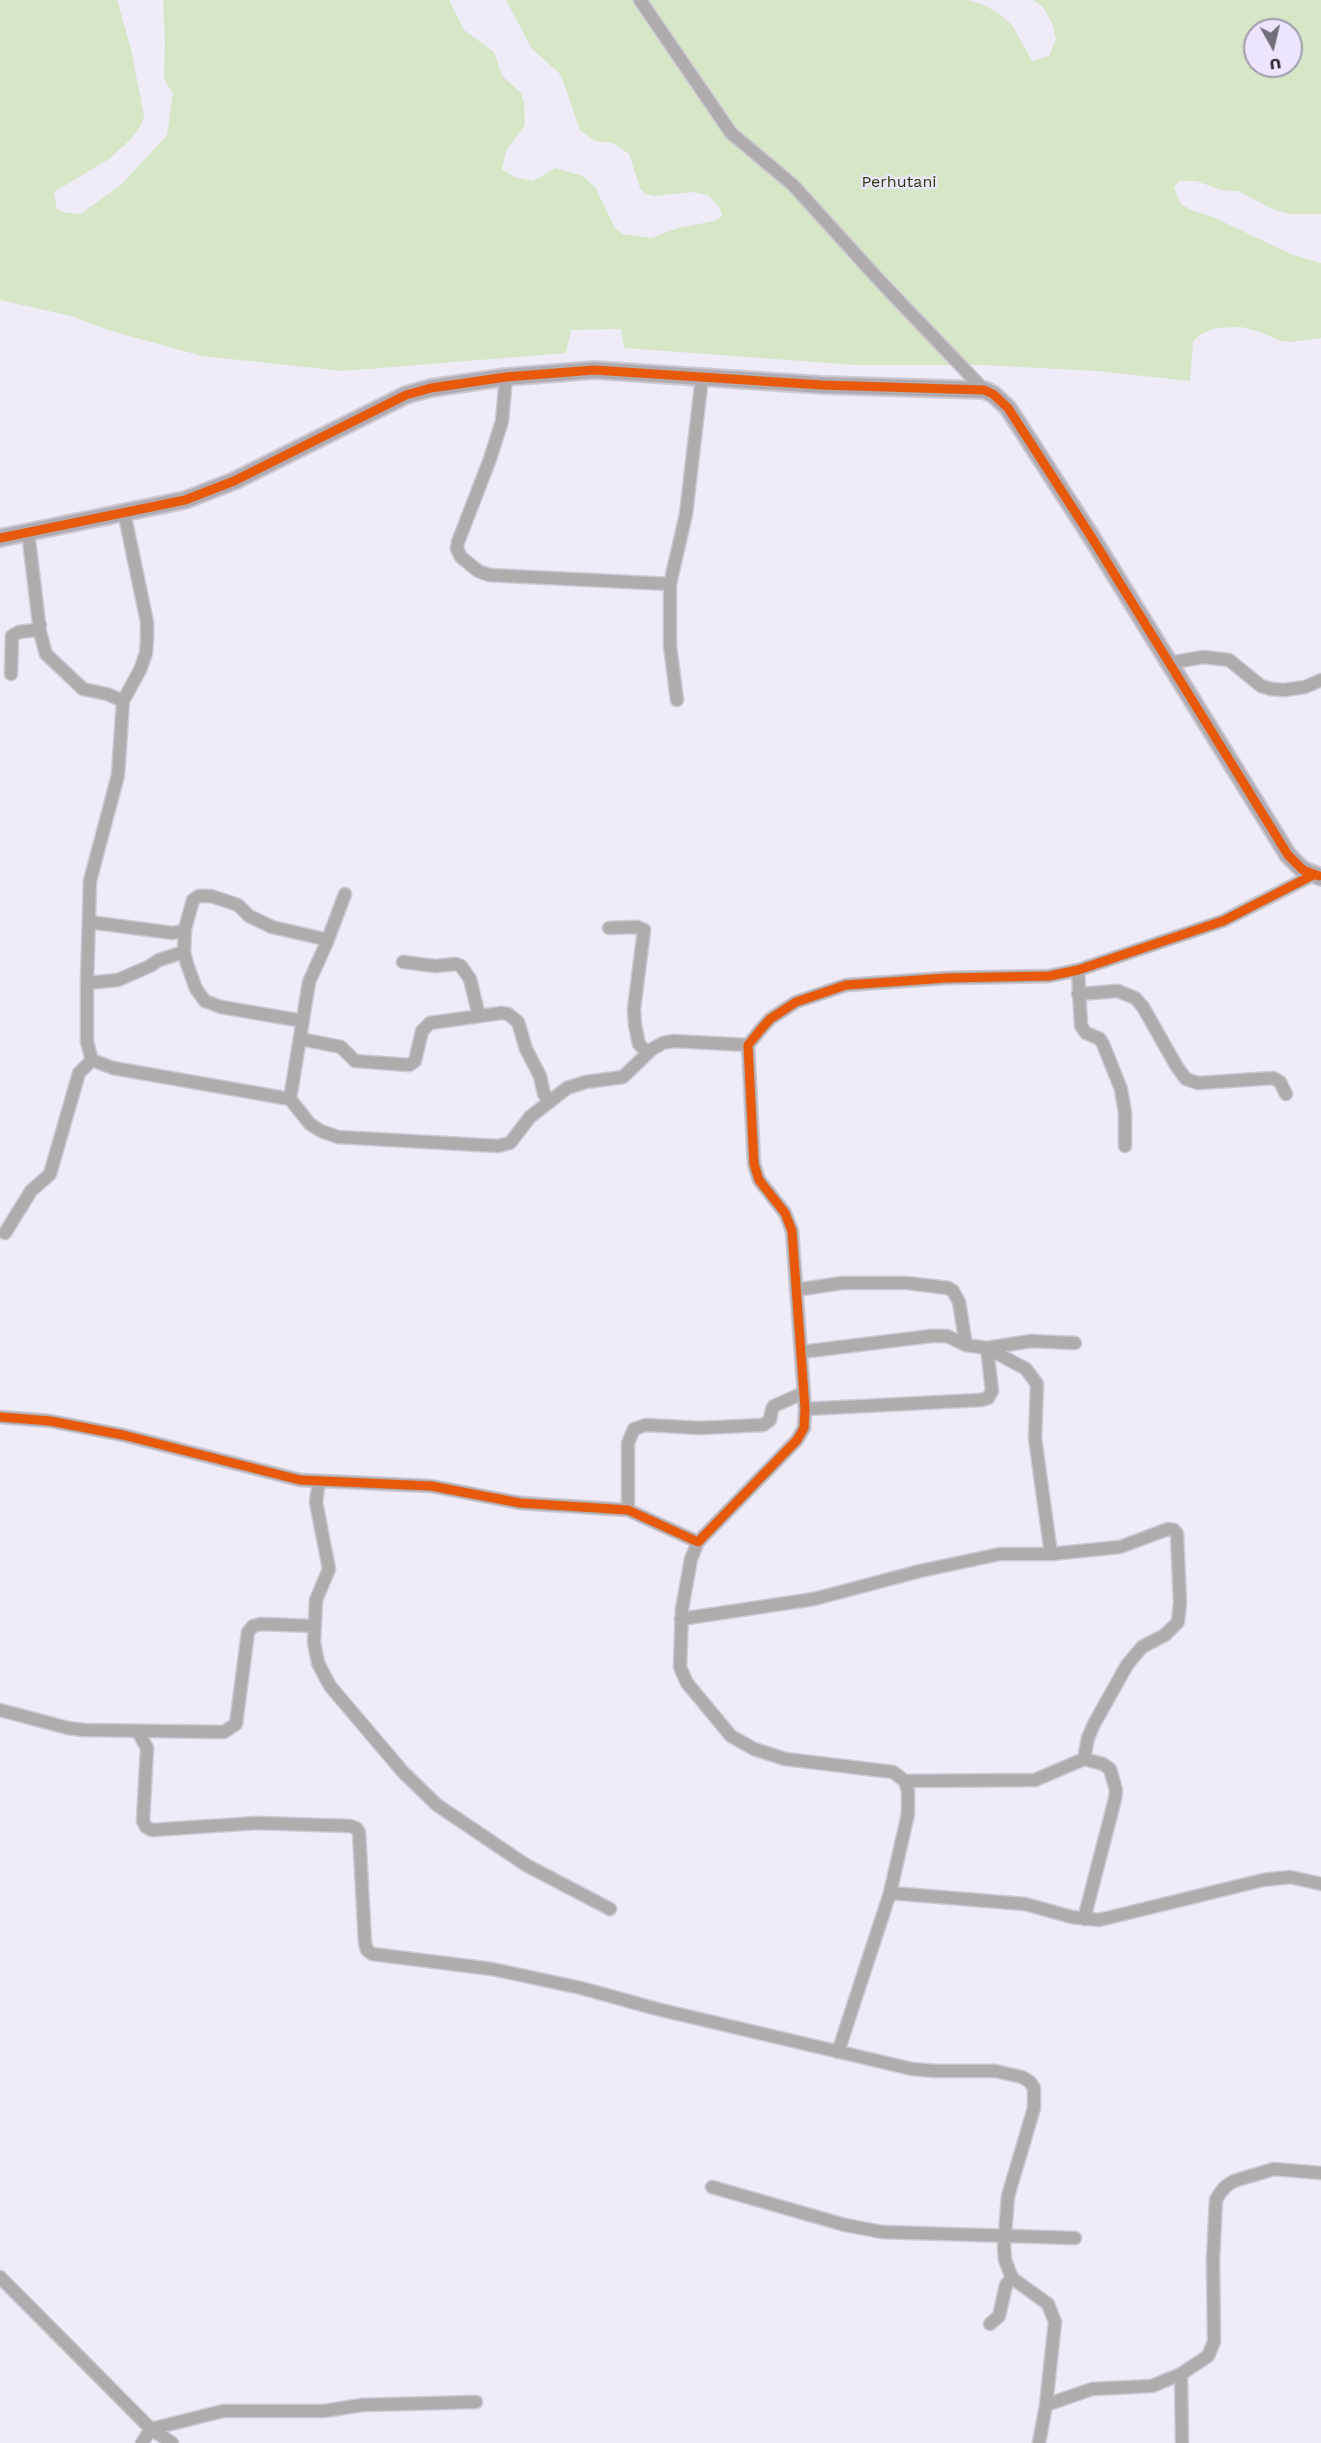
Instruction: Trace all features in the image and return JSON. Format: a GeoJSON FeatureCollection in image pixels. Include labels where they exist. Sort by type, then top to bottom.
{"type":"FeatureCollection","features":[{"type":"Feature","properties":{"kind":"street"},"geometry":{"type":"LineString","coordinates":[[640,0],[731,133],[793,185],[879,280],[984,390]]}},
{"type":"Feature","properties":{"kind":"street"},"geometry":{"type":"LineString","coordinates":[[0,538],[185,500],[234,481],[419,390],[506,377],[594,370],[822,385],[984,390],[993,394],[1008,408],[1092,538],[1288,855],[1298,866],[1317,875]]}},
{"type":"Feature","properties":{"kind":"street"},"geometry":{"type":"LineString","coordinates":[[506,377],[502,421],[458,542],[457,549],[461,557],[478,571],[489,575],[670,584]]}},
{"type":"Feature","properties":{"kind":"street"},"geometry":{"type":"LineString","coordinates":[[677,700],[670,645],[670,584],[686,514],[702,377]]}},
{"type":"Feature","properties":{"kind":"street"},"geometry":{"type":"LineString","coordinates":[[124,512],[147,622],[147,639],[146,653],[140,670],[123,701],[118,775],[90,881],[87,1042],[92,1060],[113,1068],[290,1099],[310,1124],[338,1137],[498,1146],[510,1143],[530,1117],[549,1100],[572,1085],[623,1077],[657,1046],[673,1041],[748,1045]]}},
{"type":"Feature","properties":{"kind":"street"},"geometry":{"type":"LineString","coordinates":[[28,532],[46,654],[69,674],[78,686],[123,701]]}},
{"type":"Feature","properties":{"kind":"street"},"geometry":{"type":"LineString","coordinates":[[11,674],[12,636],[19,632],[36,630],[40,625]]}},
{"type":"Feature","properties":{"kind":"street"},"geometry":{"type":"LineString","coordinates":[[1168,663],[1204,657],[1229,660],[1262,686],[1271,689],[1305,687],[1321,680]]}},
{"type":"Feature","properties":{"kind":"street"},"geometry":{"type":"LineString","coordinates":[[838,2052],[890,1893],[908,1814],[908,1791],[905,1781],[893,1772],[785,1759],[754,1749],[731,1736],[682,1674],[680,1667],[681,1619],[691,1559],[698,1542],[797,1440],[804,1428],[805,1409],[790,1222],[759,1180],[754,1164],[748,1045],[770,1019],[812,995],[846,985],[946,978],[1049,976],[1078,970],[1223,921],[1317,875]]}},
{"type":"Feature","properties":{"kind":"street"},"geometry":{"type":"LineString","coordinates":[[290,1099],[309,982],[345,894]]}},
{"type":"Feature","properties":{"kind":"street"},"geometry":{"type":"LineString","coordinates":[[303,1021],[221,1007],[205,1001],[196,989],[184,952],[185,929],[194,900],[199,896],[211,896],[238,905],[249,916],[272,927],[320,938],[327,942]]}},
{"type":"Feature","properties":{"kind":"street"},"geometry":{"type":"LineString","coordinates":[[89,922],[173,933],[185,929]]}},
{"type":"Feature","properties":{"kind":"street"},"geometry":{"type":"LineString","coordinates":[[609,928],[637,927],[644,930],[634,1017],[639,1044],[648,1053]]}},
{"type":"Feature","properties":{"kind":"street"},"geometry":{"type":"LineString","coordinates":[[87,983],[117,980],[166,957],[184,952]]}},
{"type":"Feature","properties":{"kind":"street"},"geometry":{"type":"LineString","coordinates":[[403,962],[461,966],[470,979],[479,1016]]}},
{"type":"Feature","properties":{"kind":"street"},"geometry":{"type":"LineString","coordinates":[[1078,970],[1081,1026],[1086,1033],[1100,1039],[1121,1089],[1125,1113],[1125,1146]]}},
{"type":"Feature","properties":{"kind":"street"},"geometry":{"type":"LineString","coordinates":[[1078,994],[1118,991],[1135,998],[1143,1007],[1186,1079],[1198,1083],[1273,1078],[1280,1082],[1286,1094]]}},
{"type":"Feature","properties":{"kind":"street"},"geometry":{"type":"LineString","coordinates":[[301,1039],[341,1047],[355,1061],[410,1065],[416,1061],[420,1036],[425,1026],[501,1013],[513,1016],[518,1022],[526,1049],[540,1076],[544,1094],[549,1100]]}},
{"type":"Feature","properties":{"kind":"street"},"geometry":{"type":"LineString","coordinates":[[5,1233],[31,1191],[50,1174],[80,1073],[92,1060]]}},
{"type":"Feature","properties":{"kind":"street"},"geometry":{"type":"LineString","coordinates":[[796,1290],[842,1283],[908,1283],[948,1288],[953,1291],[959,1302],[966,1345]]}},
{"type":"Feature","properties":{"kind":"street"},"geometry":{"type":"LineString","coordinates":[[801,1352],[931,1336],[947,1336],[966,1345],[987,1348],[1031,1341],[1076,1343]]}},
{"type":"Feature","properties":{"kind":"street"},"geometry":{"type":"LineString","coordinates":[[805,1409],[988,1398],[992,1391],[987,1348]]}},
{"type":"Feature","properties":{"kind":"street"},"geometry":{"type":"LineString","coordinates":[[987,1348],[1026,1369],[1037,1384],[1035,1438],[1051,1554]]}},
{"type":"Feature","properties":{"kind":"street"},"geometry":{"type":"LineString","coordinates":[[628,1510],[628,1443],[634,1429],[646,1425],[700,1428],[763,1425],[770,1420],[771,1409],[774,1406],[803,1393]]}},
{"type":"Feature","properties":{"kind":"street"},"geometry":{"type":"LineString","coordinates":[[0,1418],[50,1421],[123,1435],[287,1477],[319,1481],[431,1486],[520,1503],[628,1510],[698,1542]]}},
{"type":"Feature","properties":{"kind":"street"},"geometry":{"type":"LineString","coordinates":[[319,1481],[316,1502],[329,1569],[316,1600],[314,1626],[318,1663],[330,1686],[403,1772],[437,1805],[526,1866],[610,1908]]}},
{"type":"Feature","properties":{"kind":"street"},"geometry":{"type":"LineString","coordinates":[[681,1619],[814,1599],[920,1571],[1000,1554],[1051,1554],[1120,1547],[1168,1529],[1174,1530],[1177,1534],[1180,1603],[1178,1622],[1165,1635],[1142,1647],[1127,1665],[1094,1724],[1088,1738],[1084,1759]]}},
{"type":"Feature","properties":{"kind":"street"},"geometry":{"type":"LineString","coordinates":[[0,1710],[68,1728],[219,1733],[229,1730],[236,1724],[248,1632],[253,1626],[261,1624],[314,1626]]}},
{"type":"Feature","properties":{"kind":"street"},"geometry":{"type":"LineString","coordinates":[[138,1732],[147,1748],[143,1821],[146,1827],[152,1830],[257,1822],[356,1828],[359,1832],[365,1943],[367,1950],[372,1954],[503,1971],[912,2069],[994,2071],[1022,2077],[1030,2082],[1034,2088],[1034,2108],[1011,2182],[1004,2234],[1005,2260],[1012,2278],[1048,2304],[1053,2312],[1054,2339],[1039,2443]]}},
{"type":"Feature","properties":{"kind":"street"},"geometry":{"type":"LineString","coordinates":[[905,1781],[1035,1780],[1084,1759],[1103,1764],[1110,1769],[1116,1790],[1084,1919]]}},
{"type":"Feature","properties":{"kind":"street"},"geometry":{"type":"LineString","coordinates":[[890,1893],[1025,1904],[1084,1919],[1112,1918],[1263,1880],[1290,1877],[1321,1884]]}},
{"type":"Feature","properties":{"kind":"street"},"geometry":{"type":"LineString","coordinates":[[1046,2405],[1092,2389],[1152,2386],[1181,2374],[1208,2356],[1214,2342],[1213,2259],[1216,2200],[1220,2193],[1234,2181],[1274,2169],[1321,2173]]}},
{"type":"Feature","properties":{"kind":"street"},"geometry":{"type":"LineString","coordinates":[[712,2187],[812,2217],[863,2229],[899,2234],[1004,2234],[1075,2238]]}},
{"type":"Feature","properties":{"kind":"street"},"geometry":{"type":"LineString","coordinates":[[0,2277],[151,2428],[172,2443]]}},
{"type":"Feature","properties":{"kind":"street"},"geometry":{"type":"LineString","coordinates":[[990,2324],[999,2316],[1006,2285],[1012,2278]]}},
{"type":"Feature","properties":{"kind":"street"},"geometry":{"type":"LineString","coordinates":[[1181,2374],[1182,2443]]}},
{"type":"Feature","properties":{"kind":"street"},"geometry":{"type":"LineString","coordinates":[[142,2443],[151,2428],[230,2411],[314,2412],[362,2405],[476,2402]]}},
{"type":"Feature","properties":{"kind":"green space","name":"Perhutani"},"geometry":{"type":"Polygon","coordinates":[[[0,0],[117,0],[131,49],[144,116],[141,125],[130,140],[109,159],[54,192],[57,209],[62,212],[80,214],[121,185],[167,135],[173,93],[164,77],[163,0],[449,0],[464,30],[494,52],[502,76],[521,93],[525,125],[506,151],[502,169],[514,177],[533,181],[556,168],[582,176],[595,187],[615,228],[623,234],[651,238],[678,228],[714,221],[722,216],[720,208],[708,195],[691,192],[655,196],[646,194],[640,188],[629,154],[613,143],[595,141],[580,130],[559,73],[532,49],[506,0],[967,0],[982,4],[998,13],[1012,25],[1032,61],[1049,56],[1056,39],[1052,23],[1043,7],[1033,0],[1321,0],[1321,214],[1289,214],[1272,209],[1238,191],[1221,190],[1196,181],[1179,181],[1174,188],[1181,204],[1189,209],[1215,218],[1293,255],[1321,263],[1321,338],[1291,342],[1281,341],[1241,327],[1216,328],[1199,335],[1193,342],[1190,381],[1097,371],[983,365],[857,365],[624,348],[621,329],[571,330],[566,353],[343,371],[202,356],[108,330],[71,316],[0,300],[0,0]]]}},
{"type":"Feature","properties":{"kind":"cycle path"},"geometry":{"type":"LineString","coordinates":[[0,538],[185,500],[234,481],[406,395],[431,388],[506,377],[594,370],[822,385],[984,390],[993,394],[1008,408],[1092,538],[1288,855],[1303,870],[1319,876]]}},
{"type":"Feature","properties":{"kind":"cycle path"},"geometry":{"type":"LineString","coordinates":[[0,1417],[50,1421],[123,1435],[300,1480],[431,1486],[520,1503],[628,1510],[698,1542],[797,1440],[804,1428],[805,1409],[792,1231],[785,1213],[759,1180],[754,1164],[748,1045],[770,1019],[796,1002],[846,985],[947,978],[1049,976],[1078,970],[1223,921],[1313,875]]}}]}
